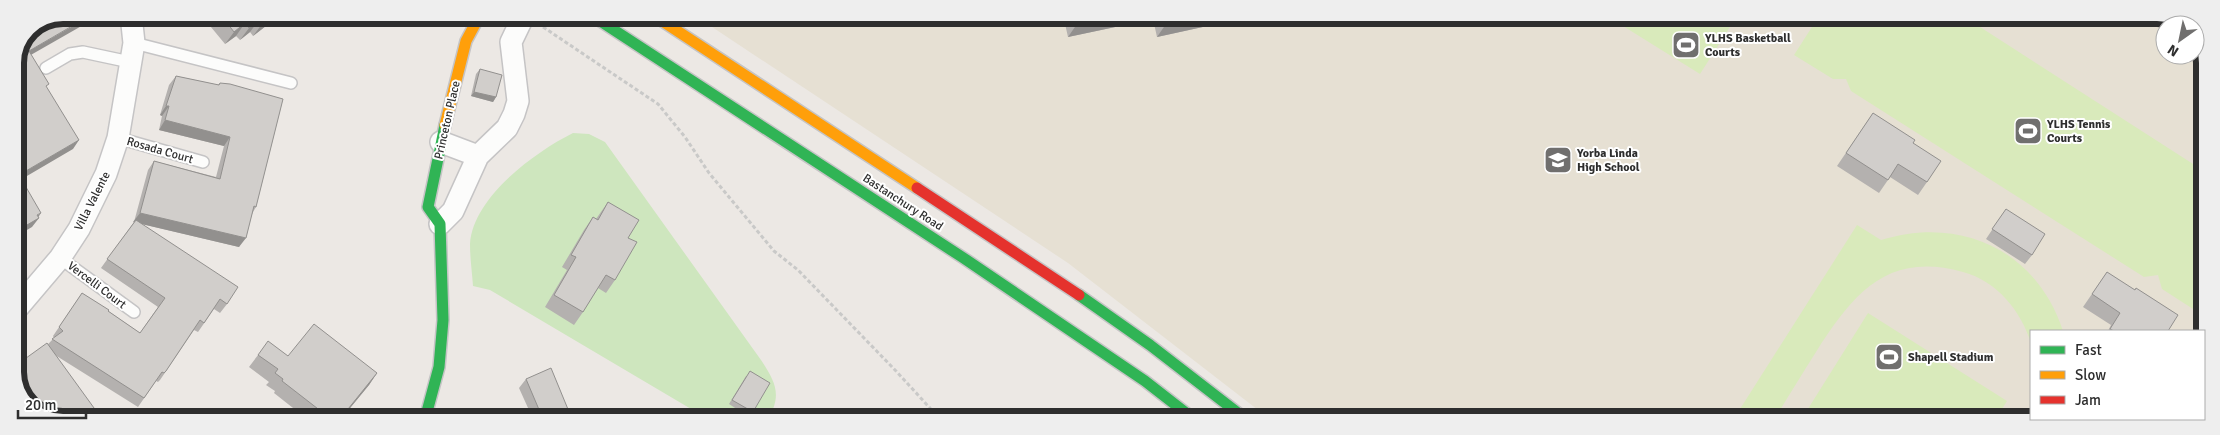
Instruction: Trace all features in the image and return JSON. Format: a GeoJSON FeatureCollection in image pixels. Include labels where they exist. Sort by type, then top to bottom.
{"type":"FeatureCollection","features":[{"type":"Feature","properties":{"kind":"main road","name":"Princeton Place"},"geometry":{"type":"LineString","coordinates":[[428,411],[440,367],[442,320],[440,224],[428,206],[441,142],[466,41],[475,24]]}},
{"type":"Feature","properties":{"kind":"main road","name":"Bastanchury Road"},"geometry":{"type":"LineString","coordinates":[[605,24],[1027,302],[1145,382],[1183,411]]}},
{"type":"Feature","properties":{"kind":"main road","name":"Bastanchury Road"},"geometry":{"type":"LineString","coordinates":[[667,24],[1063,284],[1150,344],[1235,411]]}},
{"type":"Feature","properties":{"kind":"main road"},"geometry":{"type":"LineString","coordinates":[[1027,302],[1035,295],[1040,295]]}},
{"type":"Feature","properties":{"kind":"main road"},"geometry":{"type":"LineString","coordinates":[[1168,373],[1174,374],[1184,371]]}},
{"type":"Feature","properties":{"kind":"street","name":"Villa Valente"},"geometry":{"type":"LineString","coordinates":[[24,300],[60,258],[79,229],[106,174],[118,138],[132,52],[131,24]]}},
{"type":"Feature","properties":{"kind":"street"},"geometry":{"type":"LineString","coordinates":[[440,224],[453,211],[478,156],[506,128],[514,114],[518,101],[511,42],[530,24]]}},
{"type":"Feature","properties":{"kind":"street"},"geometry":{"type":"LineString","coordinates":[[441,142],[478,156]]}},
{"type":"Feature","properties":{"kind":"lane"},"geometry":{"type":"LineString","coordinates":[[46,68],[70,54],[83,52],[132,52],[292,83]]}},
{"type":"Feature","properties":{"kind":"lane","name":"Rosada Court"},"geometry":{"type":"LineString","coordinates":[[118,138],[203,162]]}},
{"type":"Feature","properties":{"kind":"lane","name":"Vercelli Court"},"geometry":{"type":"LineString","coordinates":[[60,258],[134,312]]}},
{"type":"Feature","properties":{"kind":"path"},"geometry":{"type":"LineString","coordinates":[[538,24],[658,104],[685,137],[709,173],[774,251],[798,270],[896,371],[932,411]]}},
{"type":"Feature","properties":{"kind":"shaded area","name":"Yorba Linda High School"},"geometry":{"type":"Polygon","coordinates":[[[708,24],[2155,24],[2155,65],[2196,65],[2196,330],[2030,330],[2030,411],[1259,411],[1068,263],[708,24]]]}},
{"type":"Feature","properties":{"kind":"green space","name":"YLHS Basketball Courts"},"geometry":{"type":"Polygon","coordinates":[[[1620,24],[1732,24],[1700,74],[1620,24]]]}},
{"type":"Feature","properties":{"kind":"green space","name":"YLHS Tennis Courts"},"geometry":{"type":"Polygon","coordinates":[[[1814,24],[1975,24],[2196,166],[2196,311],[2162,289],[2158,275],[2144,277],[1851,91],[1846,79],[1833,79],[1794,55],[1814,24]]]}},
{"type":"Feature","properties":{"kind":"green space"},"geometry":{"type":"Polygon","coordinates":[[[573,133],[589,134],[605,142],[761,360],[775,389],[776,396],[772,411],[694,411],[490,290],[473,286],[470,244],[474,227],[482,209],[508,178],[558,141],[573,133]]]}},
{"type":"Feature","properties":{"kind":"green space"},"geometry":{"type":"Polygon","coordinates":[[[1857,225],[1881,240],[1911,233],[1940,232],[1967,237],[1992,246],[2015,260],[2035,280],[2051,303],[2063,330],[2030,330],[2030,340],[2014,309],[1987,282],[1963,272],[1936,267],[1913,267],[1893,273],[1875,282],[1844,312],[1816,352],[1780,411],[1739,411],[1857,225]]]}},
{"type":"Feature","properties":{"kind":"green space","name":"Shapell Stadium"},"geometry":{"type":"Polygon","coordinates":[[[1868,313],[2007,401],[2001,411],[1807,411],[1868,313]]]}},
{"type":"Feature","properties":{"kind":"building"},"geometry":{"type":"Polygon","coordinates":[[[55,24],[76,24],[29,51],[49,84],[46,86],[79,140],[24,172],[24,55],[35,35],[55,24]]]}},
{"type":"Feature","properties":{"kind":"building"},"geometry":{"type":"Polygon","coordinates":[[[228,24],[244,24],[234,32],[228,24]]]}},
{"type":"Feature","properties":{"kind":"building"},"geometry":{"type":"Polygon","coordinates":[[[246,24],[254,24],[249,28],[246,24]]]}},
{"type":"Feature","properties":{"kind":"building"},"geometry":{"type":"Polygon","coordinates":[[[480,69],[502,75],[496,97],[474,92],[480,69]]]}},
{"type":"Feature","properties":{"kind":"building"},"geometry":{"type":"Polygon","coordinates":[[[176,76],[219,85],[220,83],[230,84],[283,99],[256,207],[254,206],[246,238],[140,213],[154,161],[220,179],[230,137],[165,120],[169,106],[166,106],[176,76]]]}},
{"type":"Feature","properties":{"kind":"building"},"geometry":{"type":"Polygon","coordinates":[[[1873,113],[1915,140],[1913,143],[1941,161],[1927,182],[1898,164],[1888,180],[1846,153],[1873,113]]]}},
{"type":"Feature","properties":{"kind":"building"},"geometry":{"type":"Polygon","coordinates":[[[24,184],[41,213],[37,215],[39,218],[24,227],[24,184]]]}},
{"type":"Feature","properties":{"kind":"building"},"geometry":{"type":"Polygon","coordinates":[[[608,202],[639,220],[628,238],[637,242],[615,280],[606,275],[583,312],[554,295],[576,257],[571,255],[593,217],[598,220],[608,202]]]}},
{"type":"Feature","properties":{"kind":"building"},"geometry":{"type":"Polygon","coordinates":[[[2006,209],[2045,234],[2032,255],[1992,229],[2006,209]]]}},
{"type":"Feature","properties":{"kind":"building"},"geometry":{"type":"Polygon","coordinates":[[[136,220],[238,287],[227,304],[220,299],[204,323],[200,320],[166,371],[162,372],[144,398],[52,339],[63,331],[59,327],[82,293],[140,333],[165,298],[107,259],[136,220]]]}},
{"type":"Feature","properties":{"kind":"building"},"geometry":{"type":"Polygon","coordinates":[[[2107,272],[2178,315],[2169,330],[2112,330],[2110,329],[2120,313],[2092,294],[2107,272]]]}},
{"type":"Feature","properties":{"kind":"building"},"geometry":{"type":"Polygon","coordinates":[[[314,324],[377,373],[346,411],[321,411],[282,381],[283,379],[275,373],[278,369],[258,355],[268,341],[288,356],[314,324]]]}},
{"type":"Feature","properties":{"kind":"building"},"geometry":{"type":"Polygon","coordinates":[[[47,343],[96,411],[55,411],[43,406],[33,398],[24,380],[24,360],[47,343]]]}},
{"type":"Feature","properties":{"kind":"building"},"geometry":{"type":"Polygon","coordinates":[[[551,368],[569,411],[540,411],[526,379],[551,368]]]}},
{"type":"Feature","properties":{"kind":"building"},"geometry":{"type":"Polygon","coordinates":[[[750,371],[770,383],[754,411],[732,400],[750,371]]]}},
{"type":"Feature","properties":{"kind":"traffic: fast"},"geometry":{"type":"LineString","coordinates":[[605,24],[962,257],[1145,381],[1183,411]]}},
{"type":"Feature","properties":{"kind":"traffic: fast"},"geometry":{"type":"LineString","coordinates":[[427,411],[439,367],[443,320],[440,224],[428,207],[445,125]]}},
{"type":"Feature","properties":{"kind":"traffic: fast"},"geometry":{"type":"LineString","coordinates":[[1079,295],[1150,345],[1235,411]]}},
{"type":"Feature","properties":{"kind":"traffic: slow"},"geometry":{"type":"LineString","coordinates":[[445,125],[466,41],[475,24]]}},
{"type":"Feature","properties":{"kind":"traffic: slow"},"geometry":{"type":"LineString","coordinates":[[667,24],[917,188]]}},
{"type":"Feature","properties":{"kind":"traffic: jam"},"geometry":{"type":"LineString","coordinates":[[917,188],[1079,295]]}},
{"type":"Feature","properties":{"kind":"place","name":"YLHS Basketball Courts"},"geometry":{"type":"Point","coordinates":[1686,45]}},
{"type":"Feature","properties":{"kind":"place","name":"YLHS Tennis Courts"},"geometry":{"type":"Point","coordinates":[2028,131]}},
{"type":"Feature","properties":{"kind":"place","name":"Yorba Linda High School"},"geometry":{"type":"Point","coordinates":[1558,160]}},
{"type":"Feature","properties":{"kind":"place","name":"Shapell Stadium"},"geometry":{"type":"Point","coordinates":[1889,357]}}]}
